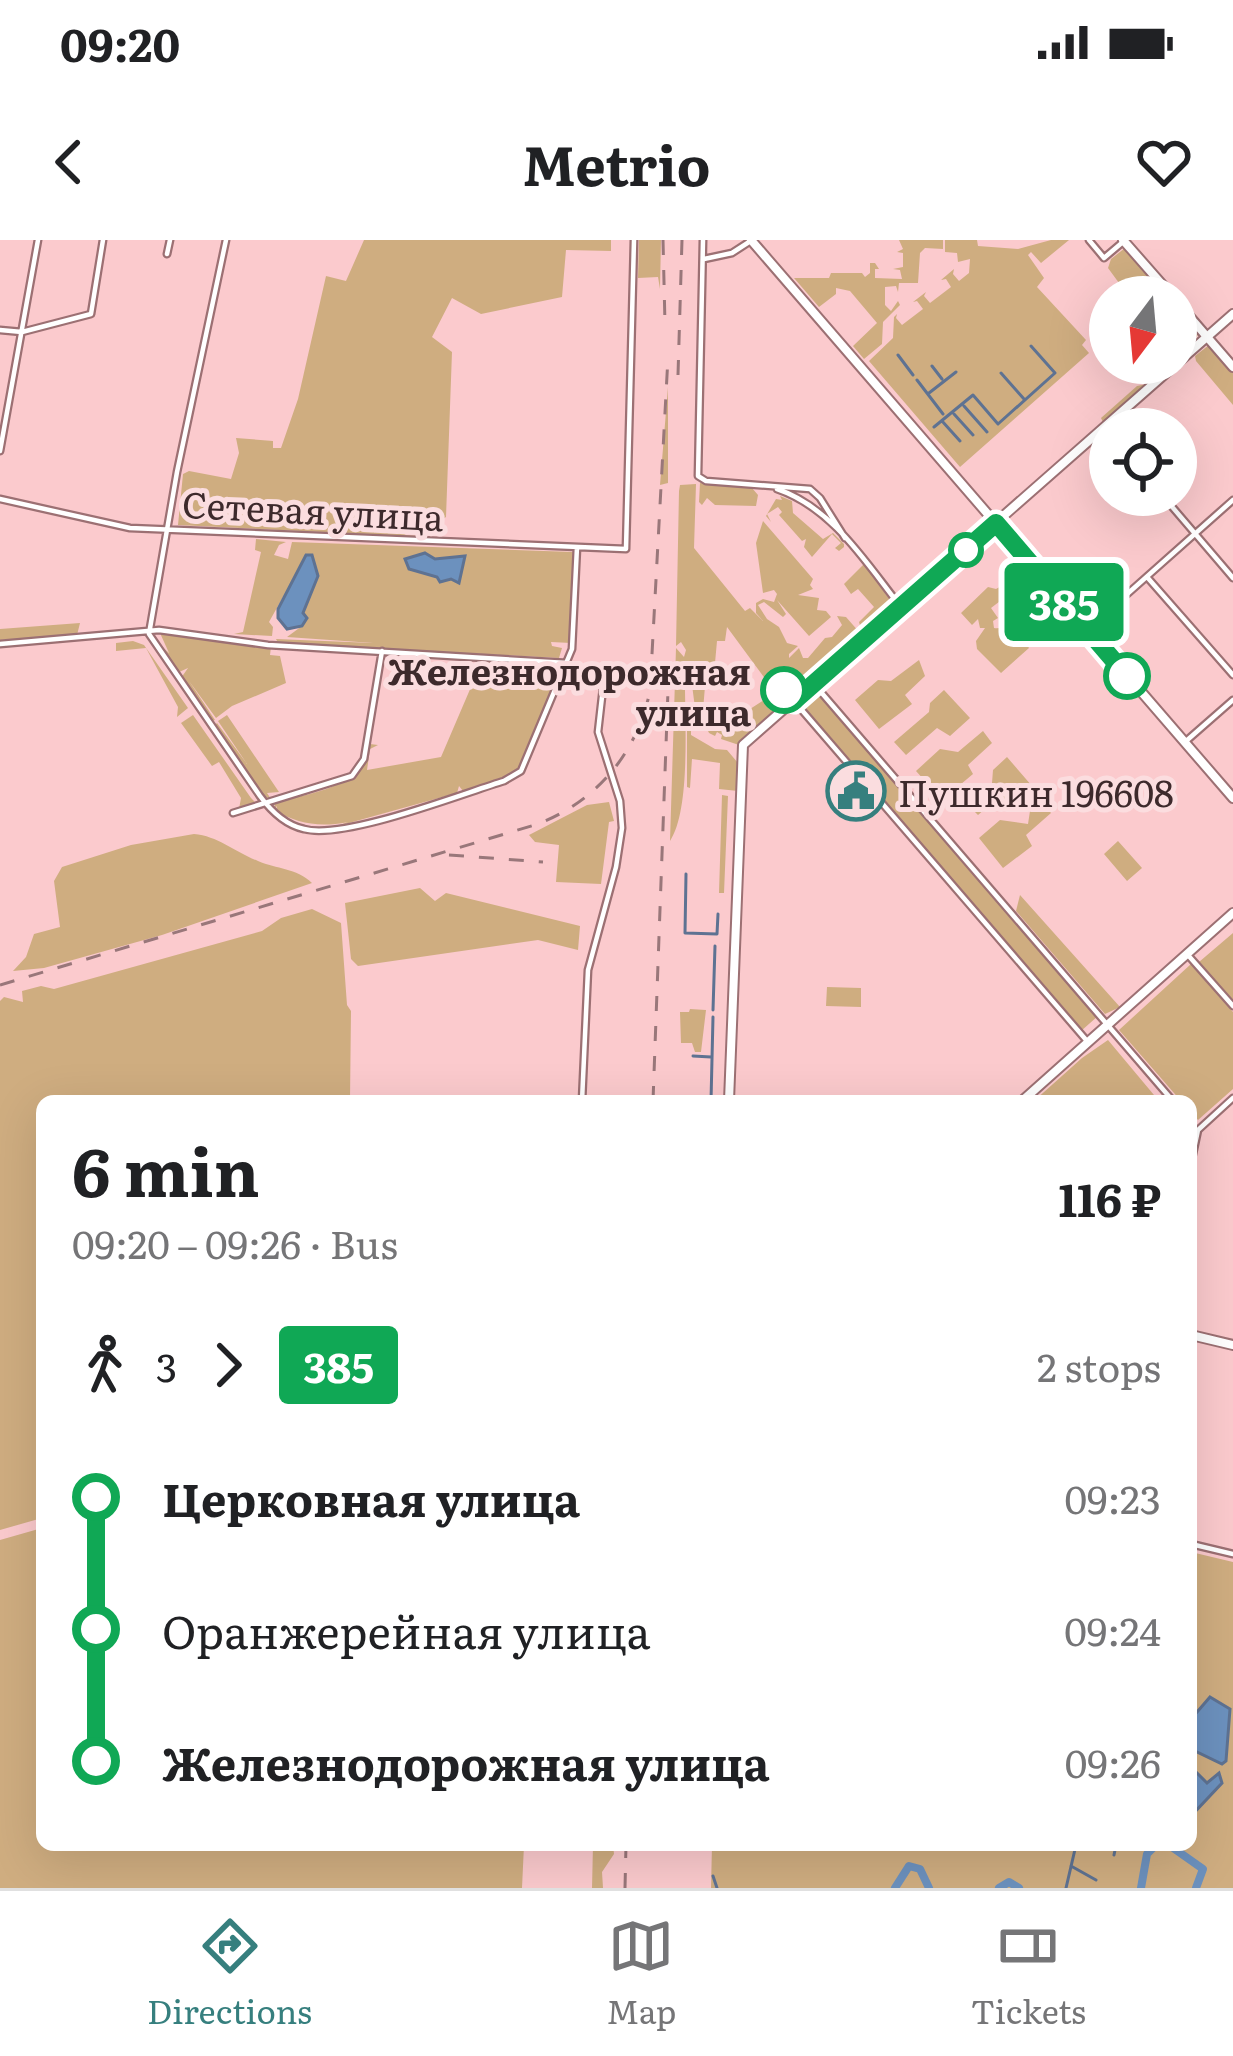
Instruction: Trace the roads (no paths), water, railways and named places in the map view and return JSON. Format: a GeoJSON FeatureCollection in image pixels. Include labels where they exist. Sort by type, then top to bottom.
{"type":"FeatureCollection","features":[{"type":"Feature","properties":{"kind":"street"},"geometry":{"type":"LineString","coordinates":[[0,451],[38,240]]}},
{"type":"Feature","properties":{"kind":"street"},"geometry":{"type":"LineString","coordinates":[[0,329],[22,332],[91,314],[103,240]]}},
{"type":"Feature","properties":{"kind":"street"},"geometry":{"type":"LineString","coordinates":[[167,254],[170,240]]}},
{"type":"Feature","properties":{"kind":"street"},"geometry":{"type":"LineString","coordinates":[[226,240],[149,630],[266,803],[290,824],[326,831],[510,779],[528,760],[574,644],[577,547]]}},
{"type":"Feature","properties":{"kind":"street","name":"Сетевая улица"},"geometry":{"type":"LineString","coordinates":[[0,500],[124,527],[626,549],[634,240]]}},
{"type":"Feature","properties":{"kind":"street"},"geometry":{"type":"LineString","coordinates":[[703,240],[698,476],[706,481],[813,490],[902,607]]}},
{"type":"Feature","properties":{"kind":"street"},"geometry":{"type":"LineString","coordinates":[[704,259],[725,256],[752,240],[1233,798]]}},
{"type":"Feature","properties":{"kind":"street"},"geometry":{"type":"LineString","coordinates":[[1089,240],[1104,258],[1124,240],[1155,276]]}},
{"type":"Feature","properties":{"kind":"street"},"geometry":{"type":"LineString","coordinates":[[1132,408],[1233,314]]}},
{"type":"Feature","properties":{"kind":"street"},"geometry":{"type":"LineString","coordinates":[[1197,325],[1233,367]]}},
{"type":"Feature","properties":{"kind":"street"},"geometry":{"type":"LineString","coordinates":[[729,1095],[741,752],[996,523],[1089,447]]}},
{"type":"Feature","properties":{"kind":"street"},"geometry":{"type":"LineString","coordinates":[[775,488],[812,506],[845,538]]}},
{"type":"Feature","properties":{"kind":"street"},"geometry":{"type":"LineString","coordinates":[[1088,630],[1233,500]]}},
{"type":"Feature","properties":{"kind":"street"},"geometry":{"type":"LineString","coordinates":[[1180,516],[1233,578]]}},
{"type":"Feature","properties":{"kind":"street"},"geometry":{"type":"LineString","coordinates":[[1147,577],[1233,675]]}},
{"type":"Feature","properties":{"kind":"street"},"geometry":{"type":"LineString","coordinates":[[0,644],[149,630],[274,645],[566,667],[604,680],[597,726],[620,801],[622,836],[588,970],[582,1095]]}},
{"type":"Feature","properties":{"kind":"street"},"geometry":{"type":"LineString","coordinates":[[233,813],[356,772],[365,752],[382,651]]}},
{"type":"Feature","properties":{"kind":"street"},"geometry":{"type":"LineString","coordinates":[[814,684],[1167,1095]]}},
{"type":"Feature","properties":{"kind":"street"},"geometry":{"type":"LineString","coordinates":[[1185,742],[1233,700]]}},
{"type":"Feature","properties":{"kind":"street"},"geometry":{"type":"LineString","coordinates":[[794,701],[1087,1041]]}},
{"type":"Feature","properties":{"kind":"street"},"geometry":{"type":"LineString","coordinates":[[1028,1095],[1233,913]]}},
{"type":"Feature","properties":{"kind":"street"},"geometry":{"type":"LineString","coordinates":[[1187,954],[1233,1006]]}},
{"type":"Feature","properties":{"kind":"street"},"geometry":{"type":"LineString","coordinates":[[1197,1135],[1233,1098]]}},
{"type":"Feature","properties":{"kind":"street"},"geometry":{"type":"LineString","coordinates":[[1197,1336],[1233,1345]]}},
{"type":"Feature","properties":{"kind":"street"},"geometry":{"type":"LineString","coordinates":[[1197,1545],[1233,1554]]}},
{"type":"Feature","properties":{"kind":"water"},"geometry":{"type":"Polygon","coordinates":[[[425,553],[435,559],[465,556],[459,583],[440,582],[409,569],[405,559],[425,553]]]}},
{"type":"Feature","properties":{"kind":"water"},"geometry":{"type":"Polygon","coordinates":[[[306,555],[312,555],[318,576],[303,613],[307,618],[302,626],[287,629],[278,618],[278,609],[306,555]]]}},
{"type":"Feature","properties":{"kind":"water"},"geometry":{"type":"Polygon","coordinates":[[[1210,1697],[1230,1709],[1222,1764],[1197,1752],[1197,1712],[1210,1697]]]}},
{"type":"Feature","properties":{"kind":"water"},"geometry":{"type":"Polygon","coordinates":[[[1197,1773],[1207,1783],[1219,1773],[1222,1783],[1197,1810],[1197,1773]]]}},
{"type":"Feature","properties":{"kind":"waterway"},"geometry":{"type":"LineString","coordinates":[[934,427],[973,395],[998,424],[1055,373],[1031,346]]}},
{"type":"Feature","properties":{"kind":"waterway"},"geometry":{"type":"LineString","coordinates":[[898,355],[913,375]]}},
{"type":"Feature","properties":{"kind":"waterway"},"geometry":{"type":"LineString","coordinates":[[932,366],[942,379]]}},
{"type":"Feature","properties":{"kind":"waterway"},"geometry":{"type":"LineString","coordinates":[[929,393],[956,372]]}},
{"type":"Feature","properties":{"kind":"waterway"},"geometry":{"type":"LineString","coordinates":[[1001,373],[1024,399]]}},
{"type":"Feature","properties":{"kind":"waterway"},"geometry":{"type":"LineString","coordinates":[[917,380],[943,414]]}},
{"type":"Feature","properties":{"kind":"waterway"},"geometry":{"type":"LineString","coordinates":[[964,406],[987,432]]}},
{"type":"Feature","properties":{"kind":"waterway"},"geometry":{"type":"LineString","coordinates":[[954,414],[973,435]]}},
{"type":"Feature","properties":{"kind":"waterway"},"geometry":{"type":"LineString","coordinates":[[942,421],[960,441]]}},
{"type":"Feature","properties":{"kind":"waterway"},"geometry":{"type":"LineString","coordinates":[[686,874],[685,933],[717,934],[718,914]]}},
{"type":"Feature","properties":{"kind":"waterway"},"geometry":{"type":"LineString","coordinates":[[713,1010],[715,946]]}},
{"type":"Feature","properties":{"kind":"waterway"},"geometry":{"type":"LineString","coordinates":[[711,1095],[713,1017]]}},
{"type":"Feature","properties":{"kind":"waterway"},"geometry":{"type":"LineString","coordinates":[[693,1056],[711,1057]]}},
{"type":"Feature","properties":{"kind":"waterway"},"geometry":{"type":"LineString","coordinates":[[1066,1888],[1075,1851]]}},
{"type":"Feature","properties":{"kind":"waterway"},"geometry":{"type":"LineString","coordinates":[[1114,1855],[1115,1851]]}},
{"type":"Feature","properties":{"kind":"waterway"},"geometry":{"type":"LineString","coordinates":[[1141,1888],[1150,1851]]}},
{"type":"Feature","properties":{"kind":"waterway"},"geometry":{"type":"LineString","coordinates":[[1178,1851],[1203,1869],[1196,1888]]}},
{"type":"Feature","properties":{"kind":"waterway"},"geometry":{"type":"LineString","coordinates":[[895,1888],[909,1866],[920,1869],[929,1888]]}},
{"type":"Feature","properties":{"kind":"waterway"},"geometry":{"type":"LineString","coordinates":[[1071,1866],[1096,1880]]}},
{"type":"Feature","properties":{"kind":"waterway"},"geometry":{"type":"LineString","coordinates":[[713,1876],[717,1888]]}},
{"type":"Feature","properties":{"kind":"waterway"},"geometry":{"type":"LineString","coordinates":[[999,1888],[1009,1882],[1019,1888]]}},
{"type":"Feature","properties":{"kind":"railway"},"geometry":{"type":"LineString","coordinates":[[663,240],[665,324]]}},
{"type":"Feature","properties":{"kind":"railway"},"geometry":{"type":"LineString","coordinates":[[678,375],[682,240]]}},
{"type":"Feature","properties":{"kind":"railway"},"geometry":{"type":"LineString","coordinates":[[0,985],[538,824],[596,788],[635,735],[650,691],[668,357]]}},
{"type":"Feature","properties":{"kind":"railway"},"geometry":{"type":"LineString","coordinates":[[653,1095],[669,663]]}},
{"type":"Feature","properties":{"kind":"railway"},"geometry":{"type":"LineString","coordinates":[[449,855],[543,862]]}},
{"type":"Feature","properties":{"kind":"railway"},"geometry":{"type":"LineString","coordinates":[[625,1888],[626,1851]]}},
{"type":"Feature","properties":{"kind":"place","name":"Железнодорожная улица"},"geometry":{"type":"Point","coordinates":[784,690]}},
{"type":"Feature","properties":{"kind":"place","name":"Пушкин 196608"},"geometry":{"type":"Point","coordinates":[856,791]}}]}
